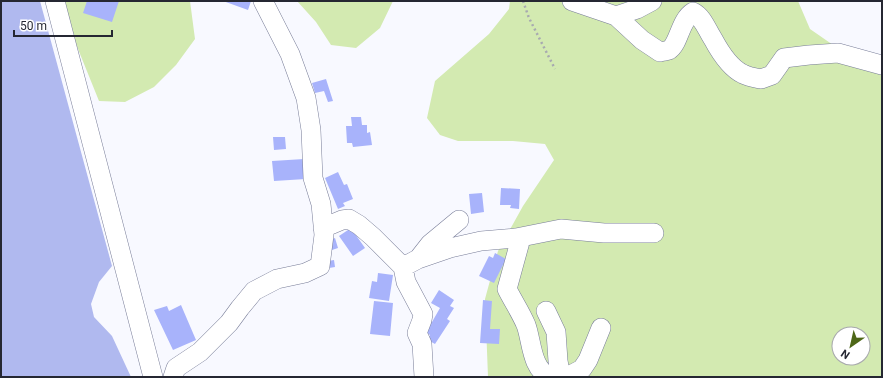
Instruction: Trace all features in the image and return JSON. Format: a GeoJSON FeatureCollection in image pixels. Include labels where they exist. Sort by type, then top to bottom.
{"type":"FeatureCollection","features":[{"type":"Feature","properties":{"kind":"street"},"geometry":{"type":"LineString","coordinates":[[55,1],[152,377]]}},
{"type":"Feature","properties":{"kind":"street"},"geometry":{"type":"LineString","coordinates":[[173,377],[176,368],[200,352],[230,323],[254,291],[277,279],[304,273],[320,266],[324,235],[321,204],[313,178],[311,130],[306,98],[290,54],[264,1]]}},
{"type":"Feature","properties":{"kind":"street"},"geometry":{"type":"LineString","coordinates":[[572,1],[616,16],[642,40],[660,52],[673,47],[680,28],[690,14],[693,12],[698,14],[730,64],[743,74],[762,79],[772,75],[784,58],[809,55],[838,53],[882,65]]}},
{"type":"Feature","properties":{"kind":"street"},"geometry":{"type":"LineString","coordinates":[[616,16],[637,9],[652,1]]}},
{"type":"Feature","properties":{"kind":"street"},"geometry":{"type":"LineString","coordinates":[[323,228],[342,220],[349,219],[411,263]]}},
{"type":"Feature","properties":{"kind":"street"},"geometry":{"type":"LineString","coordinates":[[424,377],[422,344],[417,333],[423,314],[406,282],[411,263],[430,244],[459,220]]}},
{"type":"Feature","properties":{"kind":"street"},"geometry":{"type":"LineString","coordinates":[[411,263],[450,248],[481,240],[521,238],[561,229],[604,233],[654,233]]}},
{"type":"Feature","properties":{"kind":"street"},"geometry":{"type":"LineString","coordinates":[[521,238],[507,289],[526,325],[539,369],[545,375],[550,377]]}},
{"type":"Feature","properties":{"kind":"street"},"geometry":{"type":"LineString","coordinates":[[546,311],[556,332],[558,361],[561,377]]}},
{"type":"Feature","properties":{"kind":"street"},"geometry":{"type":"LineString","coordinates":[[567,377],[582,369],[588,360],[601,328]]}},
{"type":"Feature","properties":{"kind":"path"},"geometry":{"type":"LineString","coordinates":[[523,1],[529,18],[555,69]]}},
{"type":"Feature","properties":{"kind":"green space"},"geometry":{"type":"Polygon","coordinates":[[[60,1],[190,1],[195,39],[176,65],[154,87],[125,102],[99,101],[60,1]]]}},
{"type":"Feature","properties":{"kind":"green space"},"geometry":{"type":"Polygon","coordinates":[[[297,1],[393,1],[380,28],[356,48],[331,45],[316,22],[297,1]]]}},
{"type":"Feature","properties":{"kind":"green space"},"geometry":{"type":"Polygon","coordinates":[[[510,1],[798,1],[810,29],[836,47],[882,57],[882,377],[488,377],[485,299],[498,251],[523,206],[554,160],[545,144],[513,141],[458,141],[440,135],[427,118],[435,81],[489,34],[509,9],[510,1]]]}},
{"type":"Feature","properties":{"kind":"water"},"geometry":{"type":"Polygon","coordinates":[[[1,1],[40,1],[112,266],[99,282],[91,304],[94,317],[112,336],[131,377],[1,377],[1,1]]]}},
{"type":"Feature","properties":{"kind":"building"},"geometry":{"type":"Polygon","coordinates":[[[87,1],[119,1],[112,22],[83,13],[87,1]]]}},
{"type":"Feature","properties":{"kind":"building"},"geometry":{"type":"Polygon","coordinates":[[[223,1],[251,1],[248,10],[223,1]]]}},
{"type":"Feature","properties":{"kind":"building"},"geometry":{"type":"Polygon","coordinates":[[[326,79],[333,101],[328,102],[324,91],[315,93],[312,83],[326,79]]]}},
{"type":"Feature","properties":{"kind":"building"},"geometry":{"type":"Polygon","coordinates":[[[351,117],[361,117],[362,125],[367,125],[367,133],[370,132],[372,145],[353,147],[352,143],[347,143],[346,126],[352,126],[351,117]]]}},
{"type":"Feature","properties":{"kind":"building"},"geometry":{"type":"Polygon","coordinates":[[[273,137],[285,137],[286,149],[274,150],[273,137]]]}},
{"type":"Feature","properties":{"kind":"building"},"geometry":{"type":"Polygon","coordinates":[[[304,159],[306,179],[274,181],[272,161],[304,159]]]}},
{"type":"Feature","properties":{"kind":"building"},"geometry":{"type":"Polygon","coordinates":[[[338,172],[344,185],[347,184],[353,199],[343,203],[345,206],[338,209],[325,178],[338,172]]]}},
{"type":"Feature","properties":{"kind":"building"},"geometry":{"type":"Polygon","coordinates":[[[501,188],[520,189],[519,209],[510,208],[511,205],[500,205],[501,188]]]}},
{"type":"Feature","properties":{"kind":"building"},"geometry":{"type":"Polygon","coordinates":[[[482,193],[484,212],[471,214],[469,194],[482,193]]]}},
{"type":"Feature","properties":{"kind":"building"},"geometry":{"type":"Polygon","coordinates":[[[351,228],[365,248],[353,256],[339,236],[351,228]]]}},
{"type":"Feature","properties":{"kind":"building"},"geometry":{"type":"Polygon","coordinates":[[[335,238],[338,248],[332,250],[330,240],[335,238]]]}},
{"type":"Feature","properties":{"kind":"building"},"geometry":{"type":"Polygon","coordinates":[[[495,253],[506,259],[494,283],[479,276],[489,256],[493,258],[495,253]]]}},
{"type":"Feature","properties":{"kind":"building"},"geometry":{"type":"Polygon","coordinates":[[[334,260],[335,267],[329,268],[328,261],[334,260]]]}},
{"type":"Feature","properties":{"kind":"building"},"geometry":{"type":"Polygon","coordinates":[[[378,273],[393,275],[389,301],[369,298],[372,281],[377,282],[378,273]]]}},
{"type":"Feature","properties":{"kind":"building"},"geometry":{"type":"Polygon","coordinates":[[[439,290],[454,300],[450,306],[454,308],[447,319],[450,321],[435,344],[428,340],[430,335],[423,330],[430,320],[432,322],[440,308],[431,303],[439,290]]]}},
{"type":"Feature","properties":{"kind":"building"},"geometry":{"type":"Polygon","coordinates":[[[483,300],[492,301],[490,329],[500,329],[499,344],[480,343],[483,300]]]}},
{"type":"Feature","properties":{"kind":"building"},"geometry":{"type":"Polygon","coordinates":[[[374,301],[393,303],[390,336],[370,334],[374,301]]]}},
{"type":"Feature","properties":{"kind":"building"},"geometry":{"type":"Polygon","coordinates":[[[181,305],[196,340],[173,350],[154,310],[167,306],[169,311],[181,305]]]}}]}
